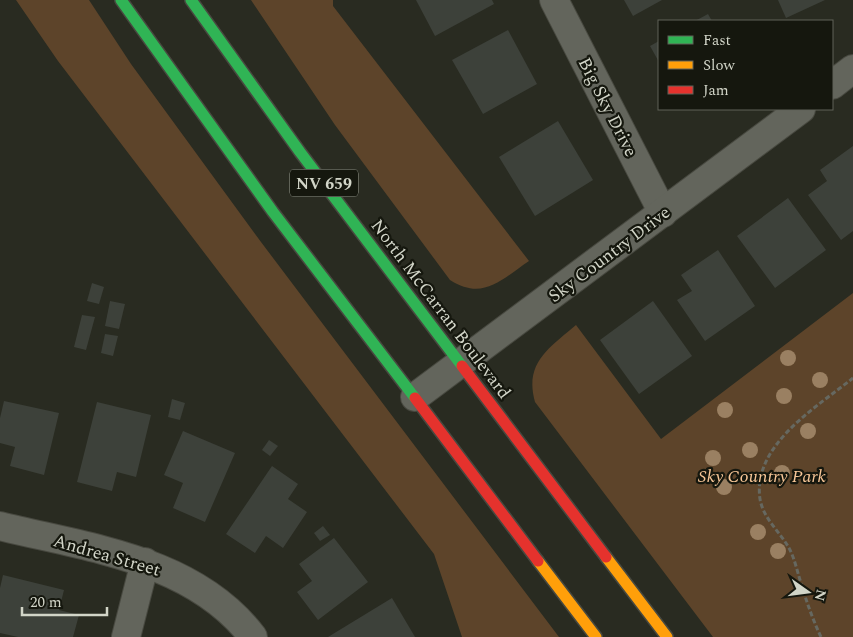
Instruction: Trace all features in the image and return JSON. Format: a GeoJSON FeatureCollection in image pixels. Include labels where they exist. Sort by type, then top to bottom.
{"type":"FeatureCollection","features":[{"type":"Feature","properties":{"kind":"main road","name":"NV 659"},"geometry":{"type":"LineString","coordinates":[[121,0],[273,212],[596,637]]}},
{"type":"Feature","properties":{"kind":"main road","name":"North McCarran Boulevard"},"geometry":{"type":"LineString","coordinates":[[190,0],[300,152],[667,637]]}},
{"type":"Feature","properties":{"kind":"street","name":"Big Sky Drive"},"geometry":{"type":"LineString","coordinates":[[554,0],[663,213]]}},
{"type":"Feature","properties":{"kind":"street"},"geometry":{"type":"LineString","coordinates":[[833,85],[853,69]]}},
{"type":"Feature","properties":{"kind":"street","name":"Sky Country Drive"},"geometry":{"type":"LineString","coordinates":[[415,397],[800,110]]}},
{"type":"Feature","properties":{"kind":"street","name":"Andrea Street"},"geometry":{"type":"LineString","coordinates":[[0,526],[145,562],[175,575],[214,598],[253,637]]}},
{"type":"Feature","properties":{"kind":"street"},"geometry":{"type":"LineString","coordinates":[[126,637],[145,562]]}},
{"type":"Feature","properties":{"kind":"path"},"geometry":{"type":"LineString","coordinates":[[821,637],[811,615],[790,548],[769,520],[760,499],[762,476],[769,453],[786,433],[853,378]]}},
{"type":"Feature","properties":{"kind":"green space"},"geometry":{"type":"Polygon","coordinates":[[[16,0],[89,0],[131,64],[261,242],[559,637],[462,637],[434,554],[58,61],[16,0]]]}},
{"type":"Feature","properties":{"kind":"green space"},"geometry":{"type":"Polygon","coordinates":[[[251,0],[333,0],[333,6],[529,261],[491,286],[472,289],[450,280],[335,125],[251,0]]]}},
{"type":"Feature","properties":{"kind":"green space","name":"Sky Country Park"},"geometry":{"type":"Polygon","coordinates":[[[853,293],[853,637],[713,637],[535,402],[532,388],[536,367],[548,349],[576,325],[661,439],[853,293]]]}},
{"type":"Feature","properties":{"kind":"building"},"geometry":{"type":"Polygon","coordinates":[[[416,0],[492,0],[494,4],[435,36],[416,0]]]}},
{"type":"Feature","properties":{"kind":"building"},"geometry":{"type":"Polygon","coordinates":[[[624,0],[662,0],[633,16],[624,0]]]}},
{"type":"Feature","properties":{"kind":"building"},"geometry":{"type":"Polygon","coordinates":[[[778,0],[825,0],[786,18],[778,0]]]}},
{"type":"Feature","properties":{"kind":"building"},"geometry":{"type":"Polygon","coordinates":[[[708,14],[711,20],[697,20],[708,14]]]}},
{"type":"Feature","properties":{"kind":"building"},"geometry":{"type":"Polygon","coordinates":[[[508,30],[537,84],[483,114],[452,60],[508,30]]]}},
{"type":"Feature","properties":{"kind":"building"},"geometry":{"type":"Polygon","coordinates":[[[658,42],[658,60],[650,46],[658,42]]]}},
{"type":"Feature","properties":{"kind":"building"},"geometry":{"type":"Polygon","coordinates":[[[558,121],[593,180],[535,216],[499,157],[558,121]]]}},
{"type":"Feature","properties":{"kind":"building"},"geometry":{"type":"Polygon","coordinates":[[[853,146],[853,231],[841,240],[808,195],[827,181],[820,170],[853,146]]]}},
{"type":"Feature","properties":{"kind":"building"},"geometry":{"type":"Polygon","coordinates":[[[788,198],[826,250],[775,288],[737,236],[788,198]]]}},
{"type":"Feature","properties":{"kind":"building"},"geometry":{"type":"Polygon","coordinates":[[[718,250],[755,306],[705,341],[677,300],[692,291],[681,275],[718,250]]]}},
{"type":"Feature","properties":{"kind":"building"},"geometry":{"type":"Polygon","coordinates":[[[92,283],[104,287],[99,304],[87,301],[92,283]]]}},
{"type":"Feature","properties":{"kind":"building"},"geometry":{"type":"Polygon","coordinates":[[[110,301],[125,304],[119,329],[105,326],[110,301]]]}},
{"type":"Feature","properties":{"kind":"building"},"geometry":{"type":"Polygon","coordinates":[[[653,301],[692,356],[639,394],[600,340],[653,301]]]}},
{"type":"Feature","properties":{"kind":"building"},"geometry":{"type":"Polygon","coordinates":[[[82,315],[95,317],[86,350],[74,347],[82,315]]]}},
{"type":"Feature","properties":{"kind":"building"},"geometry":{"type":"Polygon","coordinates":[[[105,334],[118,336],[113,356],[101,353],[105,334]]]}},
{"type":"Feature","properties":{"kind":"building"},"geometry":{"type":"Polygon","coordinates":[[[172,399],[185,403],[180,420],[168,417],[172,399]]]}},
{"type":"Feature","properties":{"kind":"building"},"geometry":{"type":"Polygon","coordinates":[[[4,401],[59,413],[44,475],[10,466],[15,447],[0,443],[0,418],[4,401]]]}},
{"type":"Feature","properties":{"kind":"building"},"geometry":{"type":"Polygon","coordinates":[[[97,402],[151,415],[136,477],[117,472],[112,491],[77,482],[97,402]]]}},
{"type":"Feature","properties":{"kind":"building"},"geometry":{"type":"Polygon","coordinates":[[[183,431],[235,453],[205,522],[173,508],[183,483],[164,475],[183,431]]]}},
{"type":"Feature","properties":{"kind":"building"},"geometry":{"type":"Polygon","coordinates":[[[269,440],[278,446],[270,456],[262,450],[269,440]]]}},
{"type":"Feature","properties":{"kind":"building"},"geometry":{"type":"Polygon","coordinates":[[[272,466],[298,484],[288,499],[307,512],[283,548],[266,536],[255,553],[226,534],[272,466]]]}},
{"type":"Feature","properties":{"kind":"building"},"geometry":{"type":"Polygon","coordinates":[[[323,526],[330,535],[320,541],[314,533],[323,526]]]}},
{"type":"Feature","properties":{"kind":"building"},"geometry":{"type":"Polygon","coordinates":[[[334,538],[368,582],[318,620],[297,592],[312,581],[299,564],[334,538]]]}},
{"type":"Feature","properties":{"kind":"building"},"geometry":{"type":"Polygon","coordinates":[[[3,575],[64,590],[59,610],[79,615],[73,637],[18,637],[0,633],[0,588],[3,575]]]}},
{"type":"Feature","properties":{"kind":"building"},"geometry":{"type":"Polygon","coordinates":[[[392,598],[415,637],[328,637],[392,598]]]}},
{"type":"Feature","properties":{"kind":"traffic: fast"},"geometry":{"type":"LineString","coordinates":[[121,0],[273,212],[415,398]]}},
{"type":"Feature","properties":{"kind":"traffic: fast"},"geometry":{"type":"LineString","coordinates":[[191,0],[300,152],[462,366]]}},
{"type":"Feature","properties":{"kind":"traffic: slow"},"geometry":{"type":"LineString","coordinates":[[606,557],[667,637]]}},
{"type":"Feature","properties":{"kind":"traffic: slow"},"geometry":{"type":"LineString","coordinates":[[538,561],[596,637]]}},
{"type":"Feature","properties":{"kind":"traffic: jam"},"geometry":{"type":"LineString","coordinates":[[462,366],[606,557]]}},
{"type":"Feature","properties":{"kind":"traffic: jam"},"geometry":{"type":"LineString","coordinates":[[415,398],[538,561]]}}]}
